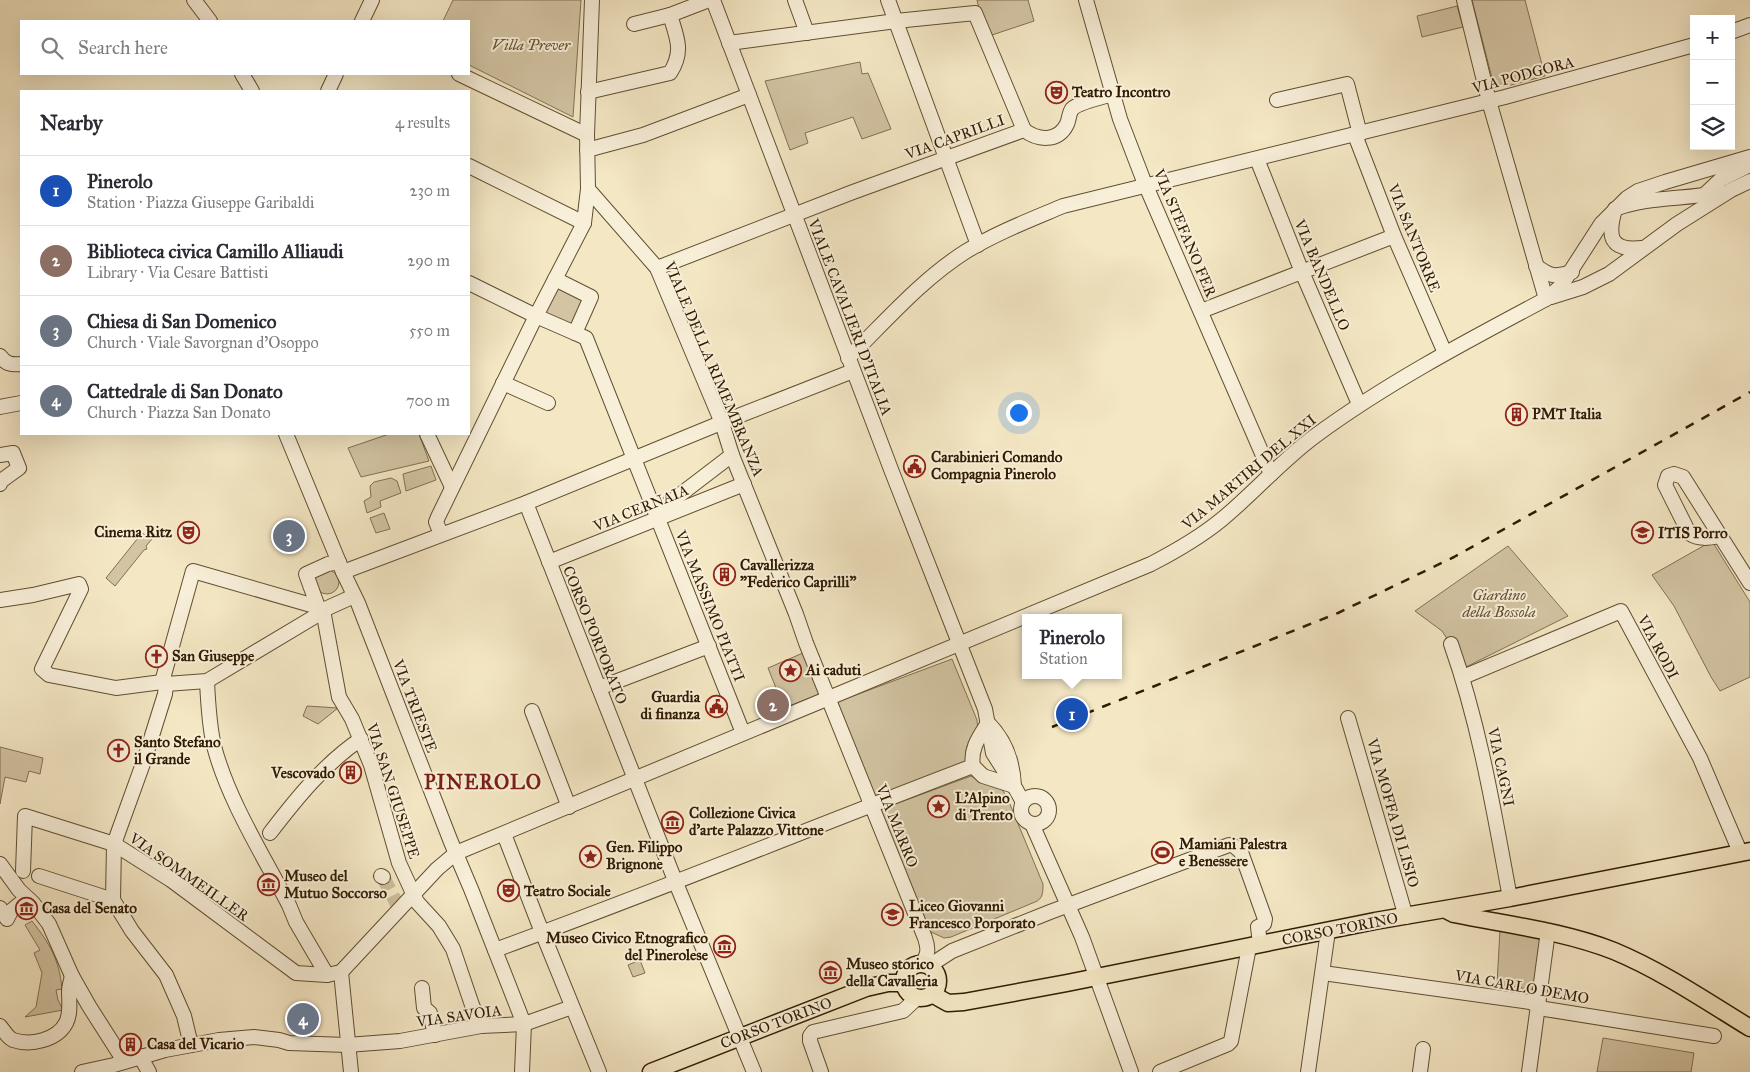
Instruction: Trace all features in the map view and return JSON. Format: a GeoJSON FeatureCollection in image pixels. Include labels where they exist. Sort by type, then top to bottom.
{"type":"FeatureCollection","features":[{"type":"Feature","properties":{"kind":"main road","name":"CORSO TORINO"},"geometry":{"type":"LineString","coordinates":[[924,996],[948,1003],[964,1002],[1328,931],[1510,898],[1745,851]]}},
{"type":"Feature","properties":{"kind":"main road"},"geometry":{"type":"LineString","coordinates":[[1444,910],[1454,914],[1548,931],[1586,942],[1635,960],[1750,1028]]}},
{"type":"Feature","properties":{"kind":"main road"},"geometry":{"type":"LineString","coordinates":[[925,966],[933,970],[938,979],[938,985],[924,996],[908,992],[904,983],[907,972],[910,968],[925,966]]}},
{"type":"Feature","properties":{"kind":"main road","name":"CORSO TORINO"},"geometry":{"type":"LineString","coordinates":[[656,1071],[866,988],[888,983],[904,983]]}},
{"type":"Feature","properties":{"kind":"street"},"geometry":{"type":"LineString","coordinates":[[194,0],[209,20]]}},
{"type":"Feature","properties":{"kind":"street"},"geometry":{"type":"LineString","coordinates":[[362,20],[372,0]]}},
{"type":"Feature","properties":{"kind":"street"},"geometry":{"type":"LineString","coordinates":[[441,534],[436,522],[438,517],[503,382],[584,223],[588,190],[587,135],[592,0]]}},
{"type":"Feature","properties":{"kind":"street"},"geometry":{"type":"LineString","coordinates":[[634,24],[709,0]]}},
{"type":"Feature","properties":{"kind":"street","name":"VIALE CAVALIERI D'ITALIA"},"geometry":{"type":"LineString","coordinates":[[713,0],[853,372],[985,709],[993,753],[1022,802]]}},
{"type":"Feature","properties":{"kind":"street"},"geometry":{"type":"LineString","coordinates":[[795,0],[807,33]]}},
{"type":"Feature","properties":{"kind":"street"},"geometry":{"type":"LineString","coordinates":[[888,0],[978,245]]}},
{"type":"Feature","properties":{"kind":"street","name":"VIA STEFANO FER"},"geometry":{"type":"LineString","coordinates":[[1086,0],[1120,119],[1270,474]]}},
{"type":"Feature","properties":{"kind":"street"},"geometry":{"type":"LineString","coordinates":[[1464,0],[1489,101],[1546,298]]}},
{"type":"Feature","properties":{"kind":"street"},"geometry":{"type":"LineString","coordinates":[[588,92],[670,73],[677,62],[679,50],[670,14]]}},
{"type":"Feature","properties":{"kind":"street"},"geometry":{"type":"LineString","coordinates":[[729,43],[896,21],[975,14],[1024,130]]}},
{"type":"Feature","properties":{"kind":"street"},"geometry":{"type":"LineString","coordinates":[[1735,31],[1750,25]]}},
{"type":"Feature","properties":{"kind":"street","name":"VIA PODGORA"},"geometry":{"type":"LineString","coordinates":[[848,358],[931,278],[964,253],[1020,224],[1063,206],[1489,101],[1690,46]]}},
{"type":"Feature","properties":{"kind":"street"},"geometry":{"type":"LineString","coordinates":[[243,75],[251,90]]}},
{"type":"Feature","properties":{"kind":"street"},"geometry":{"type":"LineString","coordinates":[[328,90],[336,75]]}},
{"type":"Feature","properties":{"kind":"street"},"geometry":{"type":"LineString","coordinates":[[465,81],[587,135]]}},
{"type":"Feature","properties":{"kind":"street"},"geometry":{"type":"LineString","coordinates":[[1276,100],[1347,84],[1357,134]]}},
{"type":"Feature","properties":{"kind":"street"},"geometry":{"type":"LineString","coordinates":[[587,150],[643,135],[749,94]]}},
{"type":"Feature","properties":{"kind":"street","name":"VIA CAPRILLI"},"geometry":{"type":"LineString","coordinates":[[657,268],[1024,130],[1039,138],[1056,135],[1063,131],[1072,110],[1078,105],[1113,94]]}},
{"type":"Feature","properties":{"kind":"street","name":"VIA SANTORRE"},"geometry":{"type":"LineString","coordinates":[[1357,134],[1394,236],[1445,353]]}},
{"type":"Feature","properties":{"kind":"street","name":"VIA MARTIRI DEL XXI"},"geometry":{"type":"LineString","coordinates":[[1032,614],[1151,564],[1190,543],[1222,519],[1312,438],[1359,404],[1445,353],[1546,298],[1561,286],[1572,272],[1592,236],[1615,209],[1638,191],[1750,157]]}},
{"type":"Feature","properties":{"kind":"street","name":"VIA BANDELLO"},"geometry":{"type":"LineString","coordinates":[[1257,158],[1302,272],[1359,404]]}},
{"type":"Feature","properties":{"kind":"street","name":"VIA MARTIRI DEL XXI"},"geometry":{"type":"LineString","coordinates":[[1677,224],[1720,180],[1750,165]]}},
{"type":"Feature","properties":{"kind":"street"},"geometry":{"type":"LineString","coordinates":[[470,166],[584,223]]}},
{"type":"Feature","properties":{"kind":"street"},"geometry":{"type":"LineString","coordinates":[[1642,248],[1630,249],[1619,247],[1614,240],[1611,221],[1615,209],[1646,200],[1703,196],[1732,190],[1750,181]]}},
{"type":"Feature","properties":{"kind":"street","name":"VIALE DELLA RIMEMBRANZA"},"geometry":{"type":"LineString","coordinates":[[588,190],[657,268],[722,423],[732,455],[828,699]]}},
{"type":"Feature","properties":{"kind":"street","name":"VIA MARTIRI DEL XXI"},"geometry":{"type":"LineString","coordinates":[[1546,298],[1583,287],[1608,274],[1677,224],[1732,190]]}},
{"type":"Feature","properties":{"kind":"street"},"geometry":{"type":"LineString","coordinates":[[1201,311],[1394,236]]}},
{"type":"Feature","properties":{"kind":"street"},"geometry":{"type":"LineString","coordinates":[[1536,266],[1548,275],[1557,276],[1572,272]]}},
{"type":"Feature","properties":{"kind":"street"},"geometry":{"type":"LineString","coordinates":[[470,283],[575,333],[591,297],[555,279]]}},
{"type":"Feature","properties":{"kind":"street","name":"VIA MASSIMO PIATTI"},"geometry":{"type":"LineString","coordinates":[[575,333],[586,338],[743,733]]}},
{"type":"Feature","properties":{"kind":"street"},"geometry":{"type":"LineString","coordinates":[[0,356],[4,362],[13,365],[20,364]]}},
{"type":"Feature","properties":{"kind":"street"},"geometry":{"type":"LineString","coordinates":[[339,563],[441,534],[526,503],[853,372]]}},
{"type":"Feature","properties":{"kind":"street"},"geometry":{"type":"LineString","coordinates":[[503,382],[548,403]]}},
{"type":"Feature","properties":{"kind":"street"},"geometry":{"type":"LineString","coordinates":[[0,407],[20,403]]}},
{"type":"Feature","properties":{"kind":"street","name":"VIA TRIESTE"},"geometry":{"type":"LineString","coordinates":[[286,435],[354,596],[524,1024]]}},
{"type":"Feature","properties":{"kind":"street"},"geometry":{"type":"LineString","coordinates":[[427,435],[452,487]]}},
{"type":"Feature","properties":{"kind":"street"},"geometry":{"type":"LineString","coordinates":[[0,455],[13,453],[19,468],[1,481],[0,484]]}},
{"type":"Feature","properties":{"kind":"street"},"geometry":{"type":"LineString","coordinates":[[657,518],[664,507],[732,455]]}},
{"type":"Feature","properties":{"kind":"street"},"geometry":{"type":"LineString","coordinates":[[1720,536],[1709,538],[1695,537],[1689,532],[1665,485],[1668,476],[1674,474],[1683,477],[1750,583]]}},
{"type":"Feature","properties":{"kind":"street","name":"VIA CERNAIA"},"geometry":{"type":"LineString","coordinates":[[549,562],[744,484]]}},
{"type":"Feature","properties":{"kind":"street","name":"CORSO PORPORATO"},"geometry":{"type":"LineString","coordinates":[[526,503],[676,883],[754,1072]]}},
{"type":"Feature","properties":{"kind":"street","name":"VIA SAN GIUSEPPE"},"geometry":{"type":"LineString","coordinates":[[339,563],[328,564],[306,574],[320,609],[339,696],[352,719],[371,765],[399,863],[413,894],[423,910],[439,926],[453,949],[481,1026]]}},
{"type":"Feature","properties":{"kind":"street"},"geometry":{"type":"LineString","coordinates":[[191,1045],[184,1016],[166,975],[132,930],[113,900],[114,844],[145,758],[165,694],[164,683],[193,571],[320,609],[354,596]]}},
{"type":"Feature","properties":{"kind":"street"},"geometry":{"type":"LineString","coordinates":[[0,600],[33,595],[79,584],[81,589],[42,669],[49,675],[116,688],[207,681],[319,614],[320,609]]}},
{"type":"Feature","properties":{"kind":"street","name":"VIA RODI"},"geometry":{"type":"LineString","coordinates":[[1462,677],[1621,611],[1700,758],[1745,851]]}},
{"type":"Feature","properties":{"kind":"street","name":"VIA MARTIRI DEL XXI"},"geometry":{"type":"LineString","coordinates":[[341,972],[398,907],[456,853],[1022,618]]}},
{"type":"Feature","properties":{"kind":"street","name":"VIA CAGNI"},"geometry":{"type":"LineString","coordinates":[[1451,644],[1480,744],[1510,898]]}},
{"type":"Feature","properties":{"kind":"street"},"geometry":{"type":"LineString","coordinates":[[599,688],[709,646]]}},
{"type":"Feature","properties":{"kind":"street"},"geometry":{"type":"LineString","coordinates":[[207,681],[208,709],[214,744],[233,798],[296,922],[327,975],[341,972],[351,1072]]}},
{"type":"Feature","properties":{"kind":"street","name":"VIA MARRO"},"geometry":{"type":"LineString","coordinates":[[828,699],[927,942],[928,955],[925,966]]}},
{"type":"Feature","properties":{"kind":"street"},"geometry":{"type":"LineString","coordinates":[[532,711],[569,807]]}},
{"type":"Feature","properties":{"kind":"street","name":"VIA MOFFA DI LISIO"},"geometry":{"type":"LineString","coordinates":[[1348,718],[1406,917]]}},
{"type":"Feature","properties":{"kind":"street"},"geometry":{"type":"LineString","coordinates":[[969,768],[976,743],[988,723]]}},
{"type":"Feature","properties":{"kind":"street"},"geometry":{"type":"LineString","coordinates":[[270,833],[300,795],[348,748],[361,739]]}},
{"type":"Feature","properties":{"kind":"street"},"geometry":{"type":"LineString","coordinates":[[495,950],[676,883],[969,768]]}},
{"type":"Feature","properties":{"kind":"street"},"geometry":{"type":"LineString","coordinates":[[969,768],[983,776],[1014,786]]}},
{"type":"Feature","properties":{"kind":"street"},"geometry":{"type":"LineString","coordinates":[[1032,824],[1041,822],[1048,816],[1049,810],[1047,802],[1043,798],[1034,795],[1022,802],[1022,816],[1032,824],[1082,937],[1131,1072]]}},
{"type":"Feature","properties":{"kind":"street","name":"VIA SOMMEILLER"},"geometry":{"type":"LineString","coordinates":[[23,871],[25,816],[114,844],[171,880],[296,973],[327,975]]}},
{"type":"Feature","properties":{"kind":"street"},"geometry":{"type":"LineString","coordinates":[[504,834],[599,1072]]}},
{"type":"Feature","properties":{"kind":"street"},"geometry":{"type":"LineString","coordinates":[[925,966],[952,951],[1068,905],[1222,847],[1234,846],[1241,852],[1265,918],[1264,924],[1258,927],[1231,1041],[1228,1044],[1160,1072]]}},
{"type":"Feature","properties":{"kind":"street"},"geometry":{"type":"LineString","coordinates":[[0,864],[19,890],[49,924],[72,976],[124,1061]]}},
{"type":"Feature","properties":{"kind":"street"},"geometry":{"type":"LineString","coordinates":[[39,876],[113,900]]}},
{"type":"Feature","properties":{"kind":"street"},"geometry":{"type":"LineString","coordinates":[[0,908],[7,919],[11,911],[27,898]]}},
{"type":"Feature","properties":{"kind":"street"},"geometry":{"type":"LineString","coordinates":[[1308,1072],[1328,931]]}},
{"type":"Feature","properties":{"kind":"street"},"geometry":{"type":"LineString","coordinates":[[1528,1072],[1548,931]]}},
{"type":"Feature","properties":{"kind":"street","name":"VIA CARLO DEMO"},"geometry":{"type":"LineString","coordinates":[[1323,973],[1538,1004],[1545,1009],[1714,1036]]}},
{"type":"Feature","properties":{"kind":"street"},"geometry":{"type":"LineString","coordinates":[[0,1026],[14,1040],[40,1042],[47,1040],[66,1023],[70,1007],[68,989],[72,976]]}},
{"type":"Feature","properties":{"kind":"street"},"geometry":{"type":"LineString","coordinates":[[422,988],[424,1008],[430,1013],[435,1035]]}},
{"type":"Feature","properties":{"kind":"street","name":"CORSO TORINO"},"geometry":{"type":"LineString","coordinates":[[820,1072],[810,1041],[811,1034],[816,1030],[903,1010],[924,996]]}},
{"type":"Feature","properties":{"kind":"street","name":"VIA SAVOIA"},"geometry":{"type":"LineString","coordinates":[[82,1072],[114,1065],[140,1056],[219,1040],[254,1037],[289,1043],[347,1046],[400,1042],[481,1026],[524,1024],[572,1006]]}},
{"type":"Feature","properties":{"kind":"street"},"geometry":{"type":"LineString","coordinates":[[522,1072],[524,1024]]}},
{"type":"Feature","properties":{"kind":"street"},"geometry":{"type":"LineString","coordinates":[[1420,1072],[1422,1049]]}},
{"type":"Feature","properties":{"kind":"street"},"geometry":{"type":"LineString","coordinates":[[140,1056],[149,1072]]}},
{"type":"Feature","properties":{"kind":"green space","name":"Villa Prever"},"geometry":{"type":"Polygon","coordinates":[[[453,0],[581,0],[573,117],[470,66],[470,20],[443,20],[453,0]]]}},
{"type":"Feature","properties":{"kind":"green space"},"geometry":{"type":"Polygon","coordinates":[[[977,0],[1028,0],[1034,21],[992,35],[979,9],[977,0]]]}},
{"type":"Feature","properties":{"kind":"green space"},"geometry":{"type":"Polygon","coordinates":[[[1472,0],[1525,0],[1545,76],[1507,86],[1504,83],[1496,86],[1493,82],[1472,0]]]}},
{"type":"Feature","properties":{"kind":"green space"},"geometry":{"type":"Polygon","coordinates":[[[1457,6],[1463,27],[1422,37],[1417,16],[1457,6]]]}},
{"type":"Feature","properties":{"kind":"green space"},"geometry":{"type":"Polygon","coordinates":[[[860,62],[862,74],[868,73],[891,129],[862,139],[853,117],[805,133],[808,143],[790,150],[765,81],[860,62]]]}},
{"type":"Feature","properties":{"kind":"green space"},"geometry":{"type":"Polygon","coordinates":[[[557,287],[587,301],[574,329],[544,315],[557,287]]]}},
{"type":"Feature","properties":{"kind":"green space"},"geometry":{"type":"Polygon","coordinates":[[[386,435],[419,435],[429,461],[361,477],[348,448],[386,435]]]}},
{"type":"Feature","properties":{"kind":"green space"},"geometry":{"type":"Polygon","coordinates":[[[431,466],[436,480],[406,491],[403,474],[431,466]]]}},
{"type":"Feature","properties":{"kind":"green space"},"geometry":{"type":"Polygon","coordinates":[[[391,478],[397,481],[401,493],[380,501],[381,507],[367,513],[364,501],[371,497],[370,486],[374,482],[391,478]]]}},
{"type":"Feature","properties":{"kind":"green space"},"geometry":{"type":"Polygon","coordinates":[[[384,513],[390,529],[376,533],[370,518],[384,513]]]}},
{"type":"Feature","properties":{"kind":"green space"},"geometry":{"type":"Polygon","coordinates":[[[142,533],[152,539],[146,546],[147,549],[144,550],[115,586],[106,578],[142,533]]]}},
{"type":"Feature","properties":{"kind":"green space"},"geometry":{"type":"Polygon","coordinates":[[[1712,541],[1750,602],[1750,677],[1720,691],[1674,606],[1652,575],[1712,541]]]}},
{"type":"Feature","properties":{"kind":"green space","name":"Giardino della Bossola"},"geometry":{"type":"Polygon","coordinates":[[[1508,546],[1568,616],[1466,667],[1442,631],[1415,611],[1508,546]]]}},
{"type":"Feature","properties":{"kind":"green space"},"geometry":{"type":"Polygon","coordinates":[[[327,570],[335,574],[339,582],[335,590],[327,594],[319,590],[315,582],[319,574],[327,570]]]}},
{"type":"Feature","properties":{"kind":"green space"},"geometry":{"type":"Polygon","coordinates":[[[803,653],[820,694],[784,708],[768,668],[803,653]]]}},
{"type":"Feature","properties":{"kind":"green space"},"geometry":{"type":"Polygon","coordinates":[[[952,659],[977,720],[978,732],[968,745],[966,763],[875,796],[837,702],[952,659]]]}},
{"type":"Feature","properties":{"kind":"green space"},"geometry":{"type":"Polygon","coordinates":[[[307,706],[338,708],[318,724],[303,716],[307,706]]]}},
{"type":"Feature","properties":{"kind":"green space"},"geometry":{"type":"Polygon","coordinates":[[[0,747],[43,758],[40,774],[29,771],[26,782],[5,777],[0,804],[0,747]]]}},
{"type":"Feature","properties":{"kind":"green space"},"geometry":{"type":"Polygon","coordinates":[[[971,776],[981,782],[1001,788],[1007,797],[1043,884],[1043,892],[1040,899],[1035,902],[951,937],[944,938],[929,931],[879,810],[971,776]]]}},
{"type":"Feature","properties":{"kind":"green space"},"geometry":{"type":"Polygon","coordinates":[[[32,921],[49,945],[56,960],[62,989],[56,990],[63,1010],[25,1017],[36,1007],[42,973],[34,953],[40,950],[25,925],[32,921]]]}},
{"type":"Feature","properties":{"kind":"green space"},"geometry":{"type":"Polygon","coordinates":[[[1500,930],[1541,937],[1534,990],[1497,984],[1500,930]]]}},
{"type":"Feature","properties":{"kind":"green space"},"geometry":{"type":"Polygon","coordinates":[[[640,960],[645,973],[633,977],[628,965],[640,960]]]}},
{"type":"Feature","properties":{"kind":"green space"},"geometry":{"type":"Polygon","coordinates":[[[1603,1038],[1694,1053],[1691,1072],[1597,1072],[1603,1038]]]}},
{"type":"Feature","properties":{"kind":"tunnel"},"geometry":{"type":"LineString","coordinates":[[383,877],[398,906]]}},
{"type":"Feature","properties":{"kind":"railway"},"geometry":{"type":"LineString","coordinates":[[1052,727],[1338,613],[1454,557],[1750,392]]}},
{"type":"Feature","properties":{"kind":"place","name":"Teatro Incontro"},"geometry":{"type":"Point","coordinates":[1056,92]}},
{"type":"Feature","properties":{"kind":"place","name":"PMT Italia"},"geometry":{"type":"Point","coordinates":[1516,414]}},
{"type":"Feature","properties":{"kind":"place","name":"Carabinieri Comando Compagnia Pinerolo"},"geometry":{"type":"Point","coordinates":[915,466]}},
{"type":"Feature","properties":{"kind":"place","name":"Cinema Ritz"},"geometry":{"type":"Point","coordinates":[188,532]}},
{"type":"Feature","properties":{"kind":"place","name":"ITIS Porro"},"geometry":{"type":"Point","coordinates":[1642,533]}},
{"type":"Feature","properties":{"kind":"place","name":"Chiesa di San Domenico"},"geometry":{"type":"Point","coordinates":[289,536]}},
{"type":"Feature","properties":{"kind":"place","name":"Cavallerizza \"Federico Caprilli\""},"geometry":{"type":"Point","coordinates":[724,574]}},
{"type":"Feature","properties":{"kind":"place","name":"San Giuseppe"},"geometry":{"type":"Point","coordinates":[156,656]}},
{"type":"Feature","properties":{"kind":"place","name":"Ai caduti"},"geometry":{"type":"Point","coordinates":[790,670]}},
{"type":"Feature","properties":{"kind":"place","name":"Biblioteca civica Camillo Alliaudi"},"geometry":{"type":"Point","coordinates":[773,705]}},
{"type":"Feature","properties":{"kind":"place","name":"Guardia di finanza"},"geometry":{"type":"Point","coordinates":[716,706]}},
{"type":"Feature","properties":{"kind":"place","name":"Pinerolo"},"geometry":{"type":"Point","coordinates":[1072,714]}},
{"type":"Feature","properties":{"kind":"place","name":"Santo Stefano il Grande"},"geometry":{"type":"Point","coordinates":[118,751]}},
{"type":"Feature","properties":{"kind":"place","name":"Vescovado"},"geometry":{"type":"Point","coordinates":[351,773]}},
{"type":"Feature","properties":{"kind":"place","name":"L'Alpino di Trento"},"geometry":{"type":"Point","coordinates":[939,807]}},
{"type":"Feature","properties":{"kind":"place","name":"Collezione Civica d'arte Palazzo Vittone"},"geometry":{"type":"Point","coordinates":[673,822]}},
{"type":"Feature","properties":{"kind":"place","name":"Mamiani Palestra e Benessere"},"geometry":{"type":"Point","coordinates":[1163,853]}},
{"type":"Feature","properties":{"kind":"place","name":"Gen. Filippo Brignone"},"geometry":{"type":"Point","coordinates":[590,856]}},
{"type":"Feature","properties":{"kind":"place","name":"Museo del Mutuo Soccorso"},"geometry":{"type":"Point","coordinates":[268,885]}},
{"type":"Feature","properties":{"kind":"place","name":"Teatro Sociale"},"geometry":{"type":"Point","coordinates":[508,891]}},
{"type":"Feature","properties":{"kind":"place","name":"Casa del Senato"},"geometry":{"type":"Point","coordinates":[26,908]}},
{"type":"Feature","properties":{"kind":"place","name":"Liceo Giovanni Francesco Porporato"},"geometry":{"type":"Point","coordinates":[893,915]}},
{"type":"Feature","properties":{"kind":"place","name":"Museo Civico Etnografico del Pinerolese"},"geometry":{"type":"Point","coordinates":[724,947]}},
{"type":"Feature","properties":{"kind":"place","name":"Museo storico della Cavalleria"},"geometry":{"type":"Point","coordinates":[830,973]}},
{"type":"Feature","properties":{"kind":"place","name":"Cattedrale di San Donato"},"geometry":{"type":"Point","coordinates":[303,1019]}},
{"type":"Feature","properties":{"kind":"place","name":"Casa del Vicario"},"geometry":{"type":"Point","coordinates":[131,1044]}},
{"type":"Feature","properties":{"kind":"district","name":"PINEROLO"},"geometry":{"type":"Point","coordinates":[483,782]}}]}
